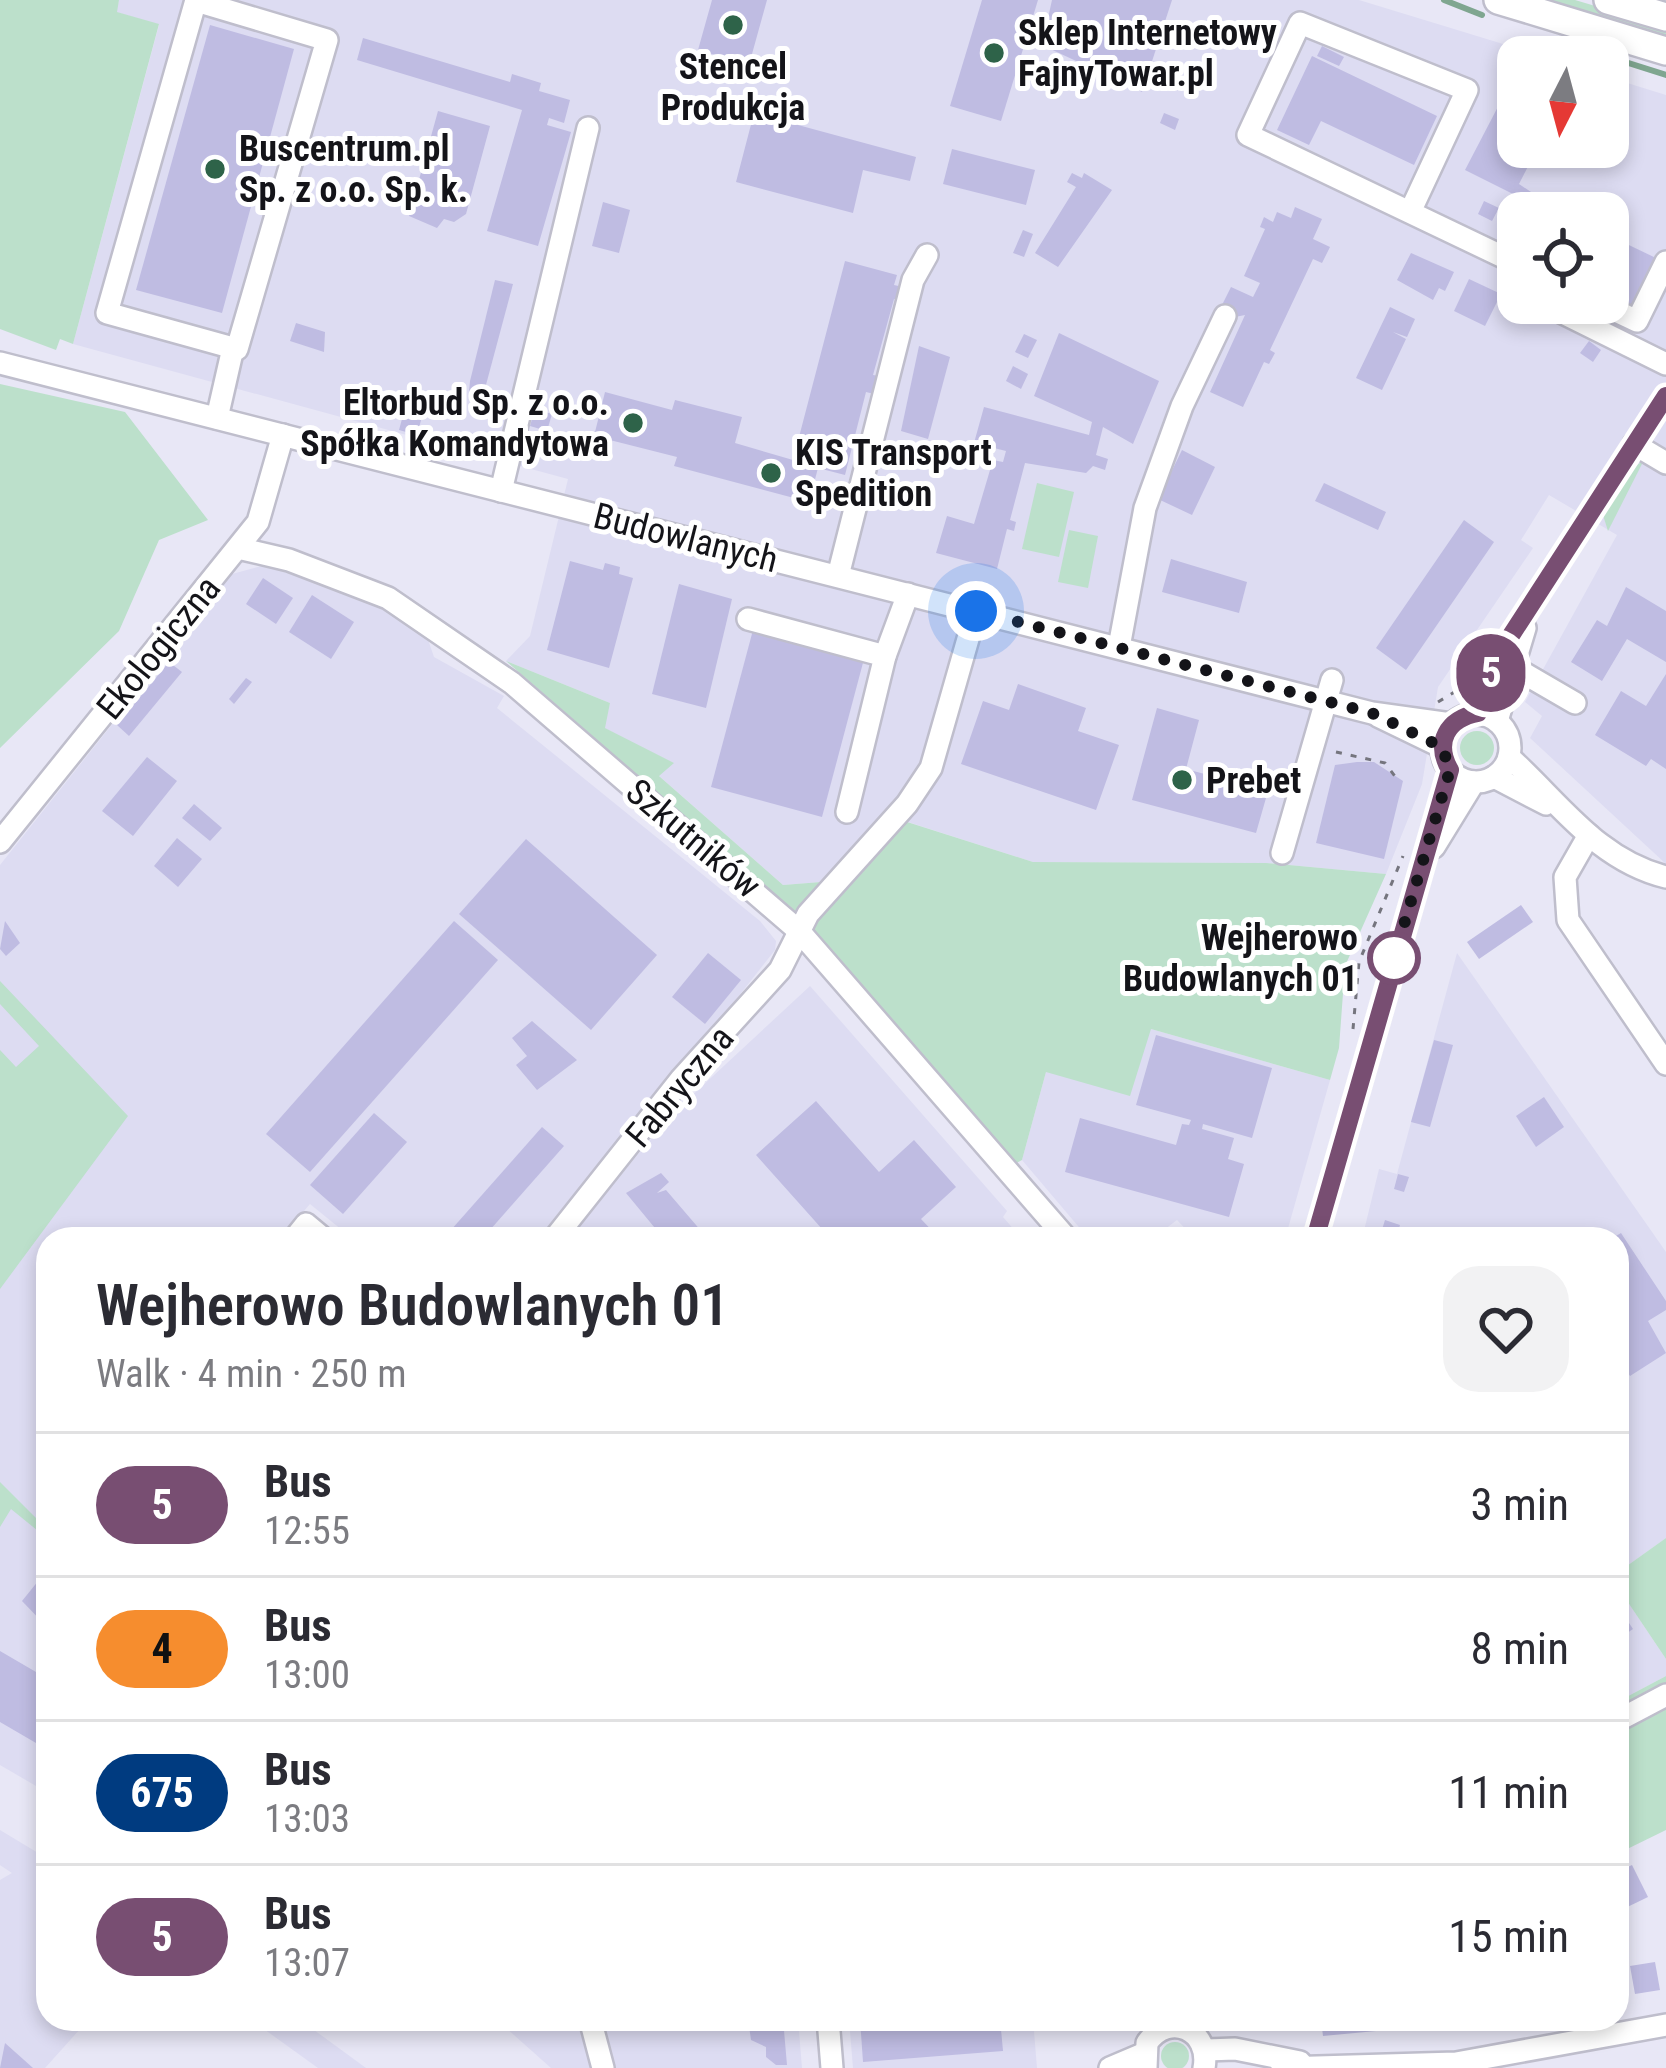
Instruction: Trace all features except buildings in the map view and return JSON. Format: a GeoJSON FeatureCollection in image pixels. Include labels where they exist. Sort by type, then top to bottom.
{"type":"FeatureCollection","features":[{"type":"Feature","properties":{"kind":"main road"},"geometry":{"type":"LineString","coordinates":[[1498,0],[1666,51]]}},
{"type":"Feature","properties":{"kind":"main road"},"geometry":{"type":"LineString","coordinates":[[1608,0],[1666,17]]}},
{"type":"Feature","properties":{"kind":"street"},"geometry":{"type":"LineString","coordinates":[[196,1],[327,40],[237,349],[107,313],[196,1]]}},
{"type":"Feature","properties":{"kind":"street"},"geometry":{"type":"LineString","coordinates":[[1410,212],[1467,90],[1300,23],[1248,135],[1497,254]]}},
{"type":"Feature","properties":{"kind":"street"},"geometry":{"type":"LineString","coordinates":[[501,491],[588,128]]}},
{"type":"Feature","properties":{"kind":"street"},"geometry":{"type":"LineString","coordinates":[[838,576],[913,280],[927,255]]}},
{"type":"Feature","properties":{"kind":"street"},"geometry":{"type":"LineString","coordinates":[[1629,317],[1637,321],[1666,262]]}},
{"type":"Feature","properties":{"kind":"street"},"geometry":{"type":"LineString","coordinates":[[1119,647],[1145,508],[1182,406],[1225,316]]}},
{"type":"Feature","properties":{"kind":"street"},"geometry":{"type":"LineString","coordinates":[[1586,324],[1666,364]]}},
{"type":"Feature","properties":{"kind":"street"},"geometry":{"type":"LineString","coordinates":[[217,418],[233,348]]}},
{"type":"Feature","properties":{"kind":"street","name":"Budowlanych"},"geometry":{"type":"LineString","coordinates":[[0,363],[1119,647],[1329,690],[1442,747]]}},
{"type":"Feature","properties":{"kind":"street"},"geometry":{"type":"LineString","coordinates":[[1487,717],[1499,654],[1666,396]]}},
{"type":"Feature","properties":{"kind":"street","name":"Ekologiczna"},"geometry":{"type":"LineString","coordinates":[[0,842],[238,548],[262,513],[283,435]]}},
{"type":"Feature","properties":{"kind":"street"},"geometry":{"type":"LineString","coordinates":[[1634,443],[1666,463]]}},
{"type":"Feature","properties":{"kind":"street","name":"Szkutników"},"geometry":{"type":"LineString","coordinates":[[238,548],[348,580],[428,622],[512,683],[799,931],[1057,1227]]}},
{"type":"Feature","properties":{"kind":"street"},"geometry":{"type":"LineString","coordinates":[[848,812],[885,656],[908,594]]}},
{"type":"Feature","properties":{"kind":"street"},"geometry":{"type":"LineString","coordinates":[[1487,717],[1514,667],[1534,598]]}},
{"type":"Feature","properties":{"kind":"street","name":"Fabryczna"},"geometry":{"type":"LineString","coordinates":[[564,1227],[682,1079],[780,970],[808,914],[908,804],[931,767],[976,611]]}},
{"type":"Feature","properties":{"kind":"street"},"geometry":{"type":"LineString","coordinates":[[748,619],[885,656]]}},
{"type":"Feature","properties":{"kind":"street"},"geometry":{"type":"LineString","coordinates":[[1514,667],[1575,703]]}},
{"type":"Feature","properties":{"kind":"street"},"geometry":{"type":"LineString","coordinates":[[1282,853],[1329,690]]}},
{"type":"Feature","properties":{"kind":"street","name":"Budowlanych"},"geometry":{"type":"LineString","coordinates":[[1372,713],[1451,724]]}},
{"type":"Feature","properties":{"kind":"street"},"geometry":{"type":"LineString","coordinates":[[1318,1227],[1450,770],[1442,747],[1451,724],[1487,717]]}},
{"type":"Feature","properties":{"kind":"street"},"geometry":{"type":"LineString","coordinates":[[1424,863],[1484,780],[1509,757],[1510,744],[1487,717]]}},
{"type":"Feature","properties":{"kind":"street"},"geometry":{"type":"LineString","coordinates":[[1509,757],[1554,808],[1589,835],[1625,862],[1666,877]]}},
{"type":"Feature","properties":{"kind":"street"},"geometry":{"type":"LineString","coordinates":[[1450,770],[1554,808]]}},
{"type":"Feature","properties":{"kind":"street"},"geometry":{"type":"LineString","coordinates":[[1589,835],[1564,877],[1568,920],[1666,1064]]}},
{"type":"Feature","properties":{"kind":"street"},"geometry":{"type":"LineString","coordinates":[[1629,1715],[1666,1695]]}},
{"type":"Feature","properties":{"kind":"street"},"geometry":{"type":"LineString","coordinates":[[1282,2068],[1456,2063],[1666,2025]]}},
{"type":"Feature","properties":{"kind":"street"},"geometry":{"type":"LineString","coordinates":[[593,2031],[603,2068]]}},
{"type":"Feature","properties":{"kind":"street"},"geometry":{"type":"LineString","coordinates":[[829,2031],[832,2068]]}},
{"type":"Feature","properties":{"kind":"street"},"geometry":{"type":"LineString","coordinates":[[1110,2068],[1144,2061],[1159,2031]]}},
{"type":"Feature","properties":{"kind":"street"},"geometry":{"type":"LineString","coordinates":[[1191,2031],[1205,2059],[1235,2049],[1313,2064]]}},
{"type":"Feature","properties":{"kind":"path"},"geometry":{"type":"LineString","coordinates":[[1327,750],[1385,763],[1397,779]]}},
{"type":"Feature","properties":{"kind":"shaded area"},"geometry":{"type":"Polygon","coordinates":[[[119,0],[1359,0],[1497,42],[1497,168],[1629,168],[1629,84],[1666,95],[1666,864],[1530,738],[1542,716],[1525,702],[1617,535],[1549,495],[1521,540],[1533,548],[1438,687],[1422,784],[1386,874],[1266,863],[1033,862],[883,814],[821,882],[783,885],[658,775],[673,763],[604,728],[610,703],[506,661],[530,636],[568,479],[73,344],[159,25],[116,12],[119,0]]]}},
{"type":"Feature","properties":{"kind":"shaded area"},"geometry":{"type":"Polygon","coordinates":[[[273,563],[370,599],[425,631],[434,657],[504,696],[497,708],[760,921],[776,941],[775,950],[556,1227],[338,1227],[310,1204],[290,1227],[36,1227],[36,1786],[0,1765],[0,865],[232,574],[273,563]]]}},
{"type":"Feature","properties":{"kind":"shaded area"},"geometry":{"type":"Polygon","coordinates":[[[1457,953],[1666,1252],[1666,1538],[1629,1564],[1629,1227],[1365,1227],[1379,1169],[1397,1174],[1457,953]]]}},
{"type":"Feature","properties":{"kind":"shaded area"},"geometry":{"type":"Polygon","coordinates":[[[810,986],[1007,1211],[1003,1217],[1012,1227],[577,1227],[672,1114],[810,986]]]}},
{"type":"Feature","properties":{"kind":"shaded area"},"geometry":{"type":"Polygon","coordinates":[[[1151,1029],[1330,1080],[1288,1227],[1184,1227],[1177,1220],[1168,1227],[1079,1227],[1022,1160],[1046,1072],[1151,1029]]]}},
{"type":"Feature","properties":{"kind":"shaded area"},"geometry":{"type":"Polygon","coordinates":[[[1629,1604],[1666,1659],[1666,1676],[1629,1696],[1629,1604]]]}},
{"type":"Feature","properties":{"kind":"shaded area"},"geometry":{"type":"Polygon","coordinates":[[[0,1830],[36,1852],[36,2031],[78,2031],[45,2068],[0,2068],[0,1880],[12,1873],[0,1865],[0,1830]]]}},
{"type":"Feature","properties":{"kind":"shaded area"},"geometry":{"type":"Polygon","coordinates":[[[267,2031],[315,2031],[366,2068],[318,2068],[267,2031]]]}},
{"type":"Feature","properties":{"kind":"shaded area"},"geometry":{"type":"Polygon","coordinates":[[[509,2031],[799,2031],[802,2068],[551,2068],[509,2031]]]}},
{"type":"Feature","properties":{"kind":"shaded area"},"geometry":{"type":"Polygon","coordinates":[[[850,2031],[1034,2031],[1037,2068],[853,2068],[850,2031]]]}},
{"type":"Feature","properties":{"kind":"green space"},"geometry":{"type":"Polygon","coordinates":[[[0,0],[119,0],[117,12],[159,24],[73,344],[60,339],[56,350],[0,329],[0,0]]]}},
{"type":"Feature","properties":{"kind":"green space"},"geometry":{"type":"Polygon","coordinates":[[[1526,0],[1575,0],[1666,27],[1666,42],[1526,0]]]}},
{"type":"Feature","properties":{"kind":"green space"},"geometry":{"type":"Polygon","coordinates":[[[0,384],[125,412],[208,520],[159,540],[119,631],[0,748],[0,384]]]}},
{"type":"Feature","properties":{"kind":"green space"},"geometry":{"type":"Polygon","coordinates":[[[1644,460],[1608,531],[1602,512],[1625,474],[1644,460]]]}},
{"type":"Feature","properties":{"kind":"green space"},"geometry":{"type":"Polygon","coordinates":[[[1037,483],[1074,492],[1059,557],[1022,549],[1037,483]]]}},
{"type":"Feature","properties":{"kind":"green space"},"geometry":{"type":"Polygon","coordinates":[[[1069,530],[1098,536],[1088,588],[1058,582],[1069,530]]]}},
{"type":"Feature","properties":{"kind":"green space"},"geometry":{"type":"Polygon","coordinates":[[[506,661],[610,703],[605,728],[674,763],[659,776],[783,885],[821,882],[882,814],[1033,862],[1266,863],[1386,874],[1345,966],[1339,1048],[1330,1080],[1151,1029],[1130,1096],[1046,1072],[1022,1160],[1013,1165],[797,914],[506,661]]]}},
{"type":"Feature","properties":{"kind":"green space"},"geometry":{"type":"Polygon","coordinates":[[[1477,731],[1489,736],[1494,748],[1489,760],[1477,765],[1465,760],[1460,748],[1465,736],[1477,731]]]}},
{"type":"Feature","properties":{"kind":"green space"},"geometry":{"type":"Polygon","coordinates":[[[0,981],[128,1116],[46,1227],[36,1227],[36,1240],[0,1289],[0,1050],[16,1067],[39,1046],[0,1004],[0,981]]]}},
{"type":"Feature","properties":{"kind":"green space"},"geometry":{"type":"Polygon","coordinates":[[[0,1482],[36,1518],[36,1529],[11,1509],[0,1527],[0,1482]]]}},
{"type":"Feature","properties":{"kind":"green space"},"geometry":{"type":"Polygon","coordinates":[[[1666,1538],[1666,1659],[1629,1604],[1629,1564],[1666,1538]]]}},
{"type":"Feature","properties":{"kind":"green space"},"geometry":{"type":"Polygon","coordinates":[[[1666,1676],[1666,1830],[1629,1848],[1629,1696],[1666,1676]]]}},
{"type":"Feature","properties":{"kind":"green space"},"geometry":{"type":"Polygon","coordinates":[[[1170,2043],[1180,2043],[1188,2051],[1188,2061],[1180,2069],[1170,2069],[1162,2061],[1162,2051],[1170,2043]]]}},
{"type":"Feature","properties":{"kind":"waterway"},"geometry":{"type":"LineString","coordinates":[[1444,0],[1482,15]]}},
{"type":"Feature","properties":{"kind":"waterway"},"geometry":{"type":"LineString","coordinates":[[1629,63],[1666,75]]}},
{"type":"Feature","properties":{"kind":"bus line","name":"5"},"geometry":{"type":"LineString","coordinates":[[1318,1227],[1450,770],[1444,759],[1444,735],[1463,716],[1478,713],[1499,654],[1666,396]]}},
{"type":"Feature","properties":{"kind":"place","name":"Stencel Produkcja"},"geometry":{"type":"Point","coordinates":[733,25]}},
{"type":"Feature","properties":{"kind":"place","name":"Sklep Internetowy FajnyTowar.pl"},"geometry":{"type":"Point","coordinates":[994,53]}},
{"type":"Feature","properties":{"kind":"place","name":"Buscentrum.pl Sp. z o.o. Sp. k."},"geometry":{"type":"Point","coordinates":[215,169]}},
{"type":"Feature","properties":{"kind":"place","name":"Eltorbud Sp. z o.o. Spółka Komandytowa"},"geometry":{"type":"Point","coordinates":[633,423]}},
{"type":"Feature","properties":{"kind":"place","name":"KIS Transport Spedition"},"geometry":{"type":"Point","coordinates":[771,473]}},
{"type":"Feature","properties":{"kind":"place","name":"Prebet"},"geometry":{"type":"Point","coordinates":[1182,780]}},
{"type":"Feature","properties":{"kind":"place","name":"Wejherowo Budowlanych 01"},"geometry":{"type":"Point","coordinates":[1394,958]}},
{"type":"Feature","properties":{"kind":"route"},"geometry":{"type":"LineString","coordinates":[[976,611],[1372,713],[1442,747],[1450,770],[1394,958]]}}]}
